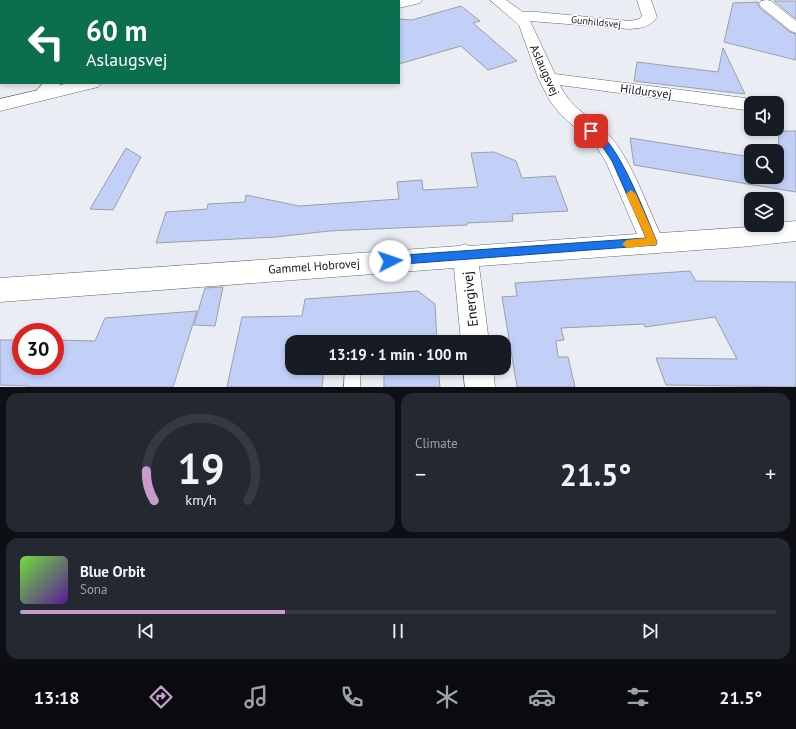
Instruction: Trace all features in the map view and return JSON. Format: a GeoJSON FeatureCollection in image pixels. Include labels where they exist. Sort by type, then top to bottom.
{"type":"FeatureCollection","features":[{"type":"Feature","properties":{"kind":"street"},"geometry":{"type":"LineString","coordinates":[[400,4],[415,0]]}},
{"type":"Feature","properties":{"kind":"street","name":"Aslaugsvej"},"geometry":{"type":"LineString","coordinates":[[498,0],[520,17],[526,25],[546,78],[556,97],[568,111],[603,141],[616,160],[652,242]]}},
{"type":"Feature","properties":{"kind":"street","name":"Gunhildsvej"},"geometry":{"type":"LineString","coordinates":[[520,17],[537,16],[630,25],[644,23],[650,17],[644,0]]}},
{"type":"Feature","properties":{"kind":"street"},"geometry":{"type":"LineString","coordinates":[[766,4],[796,28]]}},
{"type":"Feature","properties":{"kind":"street","name":"Hildursvej"},"geometry":{"type":"LineString","coordinates":[[546,78],[744,104]]}},
{"type":"Feature","properties":{"kind":"street"},"geometry":{"type":"LineString","coordinates":[[0,105],[46,90],[85,84]]}},
{"type":"Feature","properties":{"kind":"street","name":"Gammel Hobrovej"},"geometry":{"type":"LineString","coordinates":[[0,290],[652,242],[740,237],[796,231]]}},
{"type":"Feature","properties":{"kind":"street","name":"Energivej"},"geometry":{"type":"LineString","coordinates":[[466,256],[474,335]]}},
{"type":"Feature","properties":{"kind":"street"},"geometry":{"type":"LineString","coordinates":[[479,375],[480,387]]}},
{"type":"Feature","properties":{"kind":"lane"},"geometry":{"type":"LineString","coordinates":[[352,387],[353,375]]}},
{"type":"Feature","properties":{"kind":"building"},"geometry":{"type":"Polygon","coordinates":[[[774,1],[796,1],[796,19],[774,1]]]}},
{"type":"Feature","properties":{"kind":"building"},"geometry":{"type":"Polygon","coordinates":[[[758,2],[760,8],[790,32],[796,34],[796,60],[724,42],[733,3],[758,2]]]}},
{"type":"Feature","properties":{"kind":"building"},"geometry":{"type":"Polygon","coordinates":[[[461,6],[480,21],[473,23],[517,61],[488,70],[461,46],[400,64],[400,19],[412,20],[461,6]]]}},
{"type":"Feature","properties":{"kind":"building"},"geometry":{"type":"Polygon","coordinates":[[[723,48],[745,94],[634,81],[637,62],[718,72],[723,48]]]}},
{"type":"Feature","properties":{"kind":"building"},"geometry":{"type":"Polygon","coordinates":[[[784,131],[796,131],[796,192],[748,184],[784,184],[784,144],[778,144],[779,136],[784,136],[784,131]]]}},
{"type":"Feature","properties":{"kind":"building"},"geometry":{"type":"Polygon","coordinates":[[[630,138],[744,156],[744,183],[634,165],[630,138]]]}},
{"type":"Feature","properties":{"kind":"building"},"geometry":{"type":"Polygon","coordinates":[[[126,148],[141,157],[113,210],[90,209],[126,148]]]}},
{"type":"Feature","properties":{"kind":"building"},"geometry":{"type":"Polygon","coordinates":[[[494,152],[516,161],[522,178],[555,176],[568,211],[512,214],[513,221],[467,223],[467,225],[329,231],[276,237],[156,243],[166,212],[207,209],[208,204],[245,202],[246,195],[299,206],[399,199],[397,182],[422,180],[423,190],[478,187],[471,153],[494,152]]]}},
{"type":"Feature","properties":{"kind":"building"},"geometry":{"type":"Polygon","coordinates":[[[690,271],[696,281],[796,282],[796,387],[666,385],[656,358],[737,359],[715,317],[645,327],[644,324],[561,328],[564,340],[556,341],[558,357],[568,357],[575,387],[517,387],[511,351],[511,335],[508,335],[502,297],[517,296],[515,283],[690,271]]]}},
{"type":"Feature","properties":{"kind":"building"},"geometry":{"type":"Polygon","coordinates":[[[223,287],[215,326],[194,325],[205,288],[223,287]]]}},
{"type":"Feature","properties":{"kind":"building"},"geometry":{"type":"Polygon","coordinates":[[[418,291],[435,304],[437,335],[285,335],[285,375],[323,375],[322,387],[227,387],[242,317],[302,316],[305,299],[418,291]]]}},
{"type":"Feature","properties":{"kind":"building"},"geometry":{"type":"Polygon","coordinates":[[[197,311],[173,387],[28,387],[0,385],[0,340],[12,340],[12,375],[64,375],[64,340],[95,341],[105,318],[197,311]]]}},
{"type":"Feature","properties":{"kind":"building"},"geometry":{"type":"Polygon","coordinates":[[[384,375],[439,375],[440,387],[384,387],[384,375]]]}},
{"type":"Feature","properties":{"kind":"slow traffic"},"geometry":{"type":"LineString","coordinates":[[627,244],[652,242],[631,194]]}},
{"type":"Feature","properties":{"kind":"route"},"geometry":{"type":"LineString","coordinates":[[390,261],[652,242],[616,160],[603,141],[591,131]]}}]}
